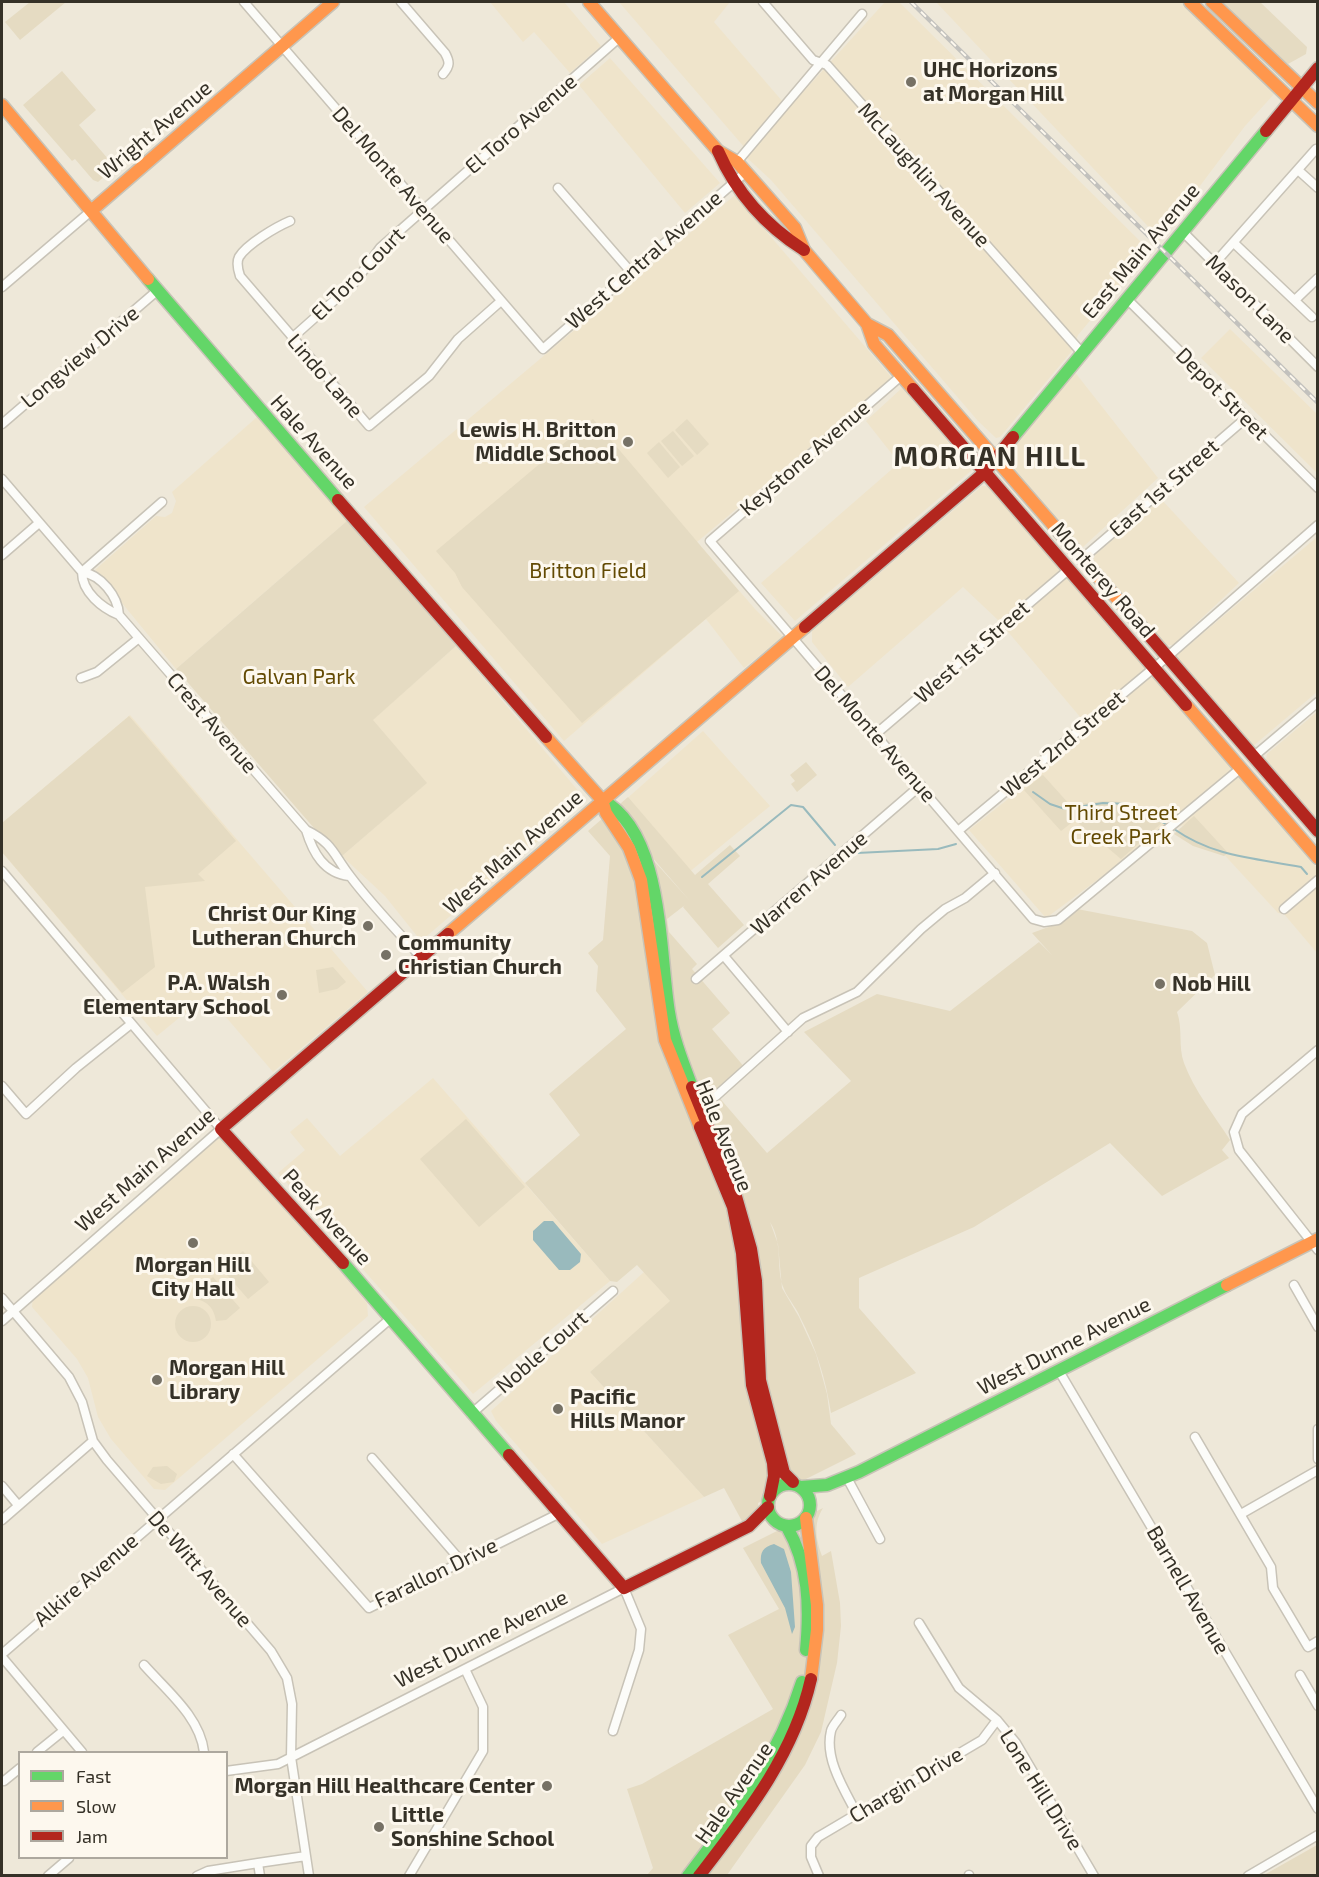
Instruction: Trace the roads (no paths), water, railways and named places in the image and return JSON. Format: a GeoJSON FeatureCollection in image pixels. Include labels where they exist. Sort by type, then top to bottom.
{"type":"FeatureCollection","features":[{"type":"Feature","properties":{"kind":"main road","name":"Wright Avenue"},"geometry":{"type":"LineString","coordinates":[[90,211],[333,2]]}},
{"type":"Feature","properties":{"kind":"main road","name":"Monterey Road"},"geometry":{"type":"LineString","coordinates":[[589,2],[718,151],[737,162],[795,228],[804,250],[867,324],[874,344],[1067,571],[1241,768],[1317,858]]}},
{"type":"Feature","properties":{"kind":"main road"},"geometry":{"type":"LineString","coordinates":[[1190,2],[1317,126]]}},
{"type":"Feature","properties":{"kind":"main road"},"geometry":{"type":"LineString","coordinates":[[1212,2],[1317,104]]}},
{"type":"Feature","properties":{"kind":"main road","name":"East Main Avenue"},"geometry":{"type":"LineString","coordinates":[[996,459],[1317,68]]}},
{"type":"Feature","properties":{"kind":"main road","name":"Hale Avenue"},"geometry":{"type":"LineString","coordinates":[[2,105],[251,401],[602,800],[606,813],[628,848],[641,880],[665,1040],[733,1207],[742,1252],[752,1385],[773,1463],[774,1476],[769,1502]]}},
{"type":"Feature","properties":{"kind":"main road","name":"Monterey Road"},"geometry":{"type":"LineString","coordinates":[[718,151],[726,172],[782,238],[804,250]]}},
{"type":"Feature","properties":{"kind":"main road","name":"Monterey Road"},"geometry":{"type":"LineString","coordinates":[[867,324],[888,335],[1317,831]]}},
{"type":"Feature","properties":{"kind":"main road","name":"West Main Avenue"},"geometry":{"type":"LineString","coordinates":[[221,1129],[984,473],[996,459]]}},
{"type":"Feature","properties":{"kind":"main road","name":"Hale Avenue"},"geometry":{"type":"LineString","coordinates":[[602,800],[614,805],[637,837],[651,877],[669,1016],[687,1072],[741,1205],[752,1252],[760,1383],[784,1473],[797,1485]]}},
{"type":"Feature","properties":{"kind":"main road","name":"Peak Avenue"},"geometry":{"type":"LineString","coordinates":[[221,1129],[324,1241],[471,1414],[624,1588]]}},
{"type":"Feature","properties":{"kind":"main road","name":"West Dunne Avenue"},"geometry":{"type":"LineString","coordinates":[[797,1485],[827,1485],[1316,1244]]}},
{"type":"Feature","properties":{"kind":"main road"},"geometry":{"type":"LineString","coordinates":[[780,1485],[797,1485],[808,1494],[808,1513],[797,1524],[782,1525],[769,1502],[780,1485]]}},
{"type":"Feature","properties":{"kind":"main road","name":"West Dunne Avenue"},"geometry":{"type":"LineString","coordinates":[[808,1513],[827,1485]]}},
{"type":"Feature","properties":{"kind":"main road","name":"West Dunne Avenue"},"geometry":{"type":"LineString","coordinates":[[624,1588],[749,1526],[769,1502]]}},
{"type":"Feature","properties":{"kind":"main road","name":"Hale Avenue"},"geometry":{"type":"LineString","coordinates":[[699,1875],[773,1777],[796,1731],[804,1709],[812,1677],[817,1632],[816,1590],[805,1537],[808,1513]]}},
{"type":"Feature","properties":{"kind":"main road","name":"Hale Avenue"},"geometry":{"type":"LineString","coordinates":[[688,1875],[766,1771],[779,1749],[804,1676],[808,1615],[797,1540],[782,1525]]}},
{"type":"Feature","properties":{"kind":"main road","name":"West Dunne Avenue"},"geometry":{"type":"LineString","coordinates":[[749,1526],[782,1525]]}},
{"type":"Feature","properties":{"kind":"street","name":"Del Monte Avenue"},"geometry":{"type":"LineString","coordinates":[[244,2],[543,349]]}},
{"type":"Feature","properties":{"kind":"street"},"geometry":{"type":"LineString","coordinates":[[401,2],[445,53],[449,60],[449,68],[443,74]]}},
{"type":"Feature","properties":{"kind":"street","name":"McLaughlin Avenue"},"geometry":{"type":"LineString","coordinates":[[763,2],[813,60],[827,65],[1082,353]]}},
{"type":"Feature","properties":{"kind":"street"},"geometry":{"type":"LineString","coordinates":[[737,162],[862,14]]}},
{"type":"Feature","properties":{"kind":"street","name":"El Toro Avenue"},"geometry":{"type":"LineString","coordinates":[[423,210],[620,37]]}},
{"type":"Feature","properties":{"kind":"street"},"geometry":{"type":"LineString","coordinates":[[1215,263],[1316,149]]}},
{"type":"Feature","properties":{"kind":"street"},"geometry":{"type":"LineString","coordinates":[[1298,170],[1317,188]]}},
{"type":"Feature","properties":{"kind":"street","name":"West Central Avenue"},"geometry":{"type":"LineString","coordinates":[[543,349],[746,172]]}},
{"type":"Feature","properties":{"kind":"street"},"geometry":{"type":"LineString","coordinates":[[558,188],[631,272]]}},
{"type":"Feature","properties":{"kind":"street","name":"El Toro Court"},"geometry":{"type":"LineString","coordinates":[[292,338],[356,282],[380,248],[423,210]]}},
{"type":"Feature","properties":{"kind":"street","name":"Wright Avenue"},"geometry":{"type":"LineString","coordinates":[[2,287],[90,211]]}},
{"type":"Feature","properties":{"kind":"street","name":"Lindo Lane"},"geometry":{"type":"LineString","coordinates":[[290,221],[272,229],[240,257],[237,267],[240,276],[369,426],[429,376],[458,339],[501,301]]}},
{"type":"Feature","properties":{"kind":"street","name":"Mason Lane"},"geometry":{"type":"LineString","coordinates":[[1182,231],[1317,367]]}},
{"type":"Feature","properties":{"kind":"street"},"geometry":{"type":"LineString","coordinates":[[1234,243],[1312,317]]}},
{"type":"Feature","properties":{"kind":"street"},"geometry":{"type":"LineString","coordinates":[[1295,300],[1317,278]]}},
{"type":"Feature","properties":{"kind":"street","name":"Longview Drive"},"geometry":{"type":"LineString","coordinates":[[2,424],[158,290]]}},
{"type":"Feature","properties":{"kind":"street","name":"Depot Street"},"geometry":{"type":"LineString","coordinates":[[1126,298],[1317,489]]}},
{"type":"Feature","properties":{"kind":"street","name":"Keystone Avenue"},"geometry":{"type":"LineString","coordinates":[[710,542],[901,376]]}},
{"type":"Feature","properties":{"kind":"street","name":"East 1st Street"},"geometry":{"type":"LineString","coordinates":[[1083,558],[1245,417]]}},
{"type":"Feature","properties":{"kind":"street","name":"Crest Avenue"},"geometry":{"type":"LineString","coordinates":[[2,479],[82,572],[82,577],[94,598],[104,608],[119,615]]}},
{"type":"Feature","properties":{"kind":"street"},"geometry":{"type":"LineString","coordinates":[[82,572],[162,502]]}},
{"type":"Feature","properties":{"kind":"street"},"geometry":{"type":"LineString","coordinates":[[2,555],[39,523]]}},
{"type":"Feature","properties":{"kind":"street","name":"West 2nd Street"},"geometry":{"type":"LineString","coordinates":[[958,831],[1167,657],[1317,525]]}},
{"type":"Feature","properties":{"kind":"street","name":"Del Monte Avenue"},"geometry":{"type":"LineString","coordinates":[[710,542],[791,638],[877,733],[1033,919],[1044,922],[1058,920],[1241,768]]}},
{"type":"Feature","properties":{"kind":"street","name":"West 1st Street"},"geometry":{"type":"LineString","coordinates":[[877,733],[1067,571]]}},
{"type":"Feature","properties":{"kind":"street","name":"Crest Avenue"},"geometry":{"type":"LineString","coordinates":[[82,572],[88,573],[104,585],[113,598],[119,615],[306,830],[319,860],[337,874],[349,876]]}},
{"type":"Feature","properties":{"kind":"street"},"geometry":{"type":"LineString","coordinates":[[81,678],[97,672],[139,638]]}},
{"type":"Feature","properties":{"kind":"street"},"geometry":{"type":"LineString","coordinates":[[1253,757],[1317,702]]}},
{"type":"Feature","properties":{"kind":"street","name":"Warren Avenue"},"geometry":{"type":"LineString","coordinates":[[696,980],[921,785]]}},
{"type":"Feature","properties":{"kind":"street","name":"Crest Avenue"},"geometry":{"type":"LineString","coordinates":[[306,830],[326,841],[349,876],[421,957]]}},
{"type":"Feature","properties":{"kind":"street","name":"Peak Avenue"},"geometry":{"type":"LineString","coordinates":[[2,871],[221,1129]]}},
{"type":"Feature","properties":{"kind":"street"},"geometry":{"type":"LineString","coordinates":[[716,1096],[803,1018],[857,992],[921,929],[995,873]]}},
{"type":"Feature","properties":{"kind":"street"},"geometry":{"type":"LineString","coordinates":[[1284,909],[1317,880]]}},
{"type":"Feature","properties":{"kind":"street"},"geometry":{"type":"LineString","coordinates":[[724,956],[788,1032]]}},
{"type":"Feature","properties":{"kind":"street"},"geometry":{"type":"LineString","coordinates":[[2,1086],[26,1114],[76,1068],[131,1024]]}},
{"type":"Feature","properties":{"kind":"street"},"geometry":{"type":"LineString","coordinates":[[1316,1244],[1239,1150],[1234,1132],[1242,1114],[1317,1050]]}},
{"type":"Feature","properties":{"kind":"street","name":"West Main Avenue"},"geometry":{"type":"LineString","coordinates":[[2,1321],[221,1129]]}},
{"type":"Feature","properties":{"kind":"street"},"geometry":{"type":"LineString","coordinates":[[1294,1285],[1317,1327]]}},
{"type":"Feature","properties":{"kind":"street","name":"Noble Court"},"geometry":{"type":"LineString","coordinates":[[471,1414],[613,1290]]}},
{"type":"Feature","properties":{"kind":"street","name":"De Witt Avenue"},"geometry":{"type":"LineString","coordinates":[[2,1298],[69,1377],[82,1402],[93,1441],[271,1651],[287,1678],[292,1704],[291,1757],[309,1875]]}},
{"type":"Feature","properties":{"kind":"street","name":"Alkire Avenue"},"geometry":{"type":"LineString","coordinates":[[2,1655],[390,1319]]}},
{"type":"Feature","properties":{"kind":"street","name":"Barnell Avenue"},"geometry":{"type":"LineString","coordinates":[[1059,1371],[1317,1809]]}},
{"type":"Feature","properties":{"kind":"street"},"geometry":{"type":"LineString","coordinates":[[1317,1430],[1317,1459]]}},
{"type":"Feature","properties":{"kind":"street"},"geometry":{"type":"LineString","coordinates":[[1196,1437],[1271,1567],[1273,1588],[1308,1647],[1317,1641]]}},
{"type":"Feature","properties":{"kind":"street"},"geometry":{"type":"LineString","coordinates":[[2,1520],[93,1441]]}},
{"type":"Feature","properties":{"kind":"street","name":"Farallon Drive"},"geometry":{"type":"LineString","coordinates":[[232,1454],[369,1608],[558,1514]]}},
{"type":"Feature","properties":{"kind":"street"},"geometry":{"type":"LineString","coordinates":[[372,1458],[461,1561]]}},
{"type":"Feature","properties":{"kind":"street"},"geometry":{"type":"LineString","coordinates":[[1241,1514],[1317,1470]]}},
{"type":"Feature","properties":{"kind":"street"},"geometry":{"type":"LineString","coordinates":[[846,1476],[879,1539]]}},
{"type":"Feature","properties":{"kind":"street"},"geometry":{"type":"LineString","coordinates":[[2,1486],[18,1505]]}},
{"type":"Feature","properties":{"kind":"street"},"geometry":{"type":"LineString","coordinates":[[613,1731],[639,1650],[641,1629],[624,1588]]}},
{"type":"Feature","properties":{"kind":"street","name":"West Dunne Avenue"},"geometry":{"type":"LineString","coordinates":[[228,1771],[278,1764],[624,1588]]}},
{"type":"Feature","properties":{"kind":"street","name":"Lone Hill Drive"},"geometry":{"type":"LineString","coordinates":[[919,1623],[959,1688],[998,1720],[1016,1743],[1094,1875]]}},
{"type":"Feature","properties":{"kind":"street"},"geometry":{"type":"LineString","coordinates":[[2,1655],[81,1751]]}},
{"type":"Feature","properties":{"kind":"street"},"geometry":{"type":"LineString","coordinates":[[144,1665],[194,1723],[203,1741],[204,1751]]}},
{"type":"Feature","properties":{"kind":"street"},"geometry":{"type":"LineString","coordinates":[[409,1875],[483,1751],[483,1707],[465,1669]]}},
{"type":"Feature","properties":{"kind":"street"},"geometry":{"type":"LineString","coordinates":[[1300,1675],[1317,1706]]}},
{"type":"Feature","properties":{"kind":"street"},"geometry":{"type":"LineString","coordinates":[[841,1715],[831,1730],[830,1746],[839,1779],[857,1814]]}},
{"type":"Feature","properties":{"kind":"street","name":"Chargin Drive"},"geometry":{"type":"LineString","coordinates":[[819,1875],[812,1857],[811,1846],[818,1837],[982,1740],[998,1720]]}},
{"type":"Feature","properties":{"kind":"street"},"geometry":{"type":"LineString","coordinates":[[38,1751],[63,1731]]}},
{"type":"Feature","properties":{"kind":"street"},"geometry":{"type":"LineString","coordinates":[[4,1781],[18,1770]]}},
{"type":"Feature","properties":{"kind":"street"},"geometry":{"type":"LineString","coordinates":[[1248,1875],[1317,1835]]}},
{"type":"Feature","properties":{"kind":"street"},"geometry":{"type":"LineString","coordinates":[[197,1875],[208,1871],[306,1856]]}},
{"type":"Feature","properties":{"kind":"street"},"geometry":{"type":"LineString","coordinates":[[48,1875],[67,1859]]}},
{"type":"Feature","properties":{"kind":"street"},"geometry":{"type":"LineString","coordinates":[[258,1863],[260,1875]]}},
{"type":"Feature","properties":{"kind":"water"},"geometry":{"type":"Polygon","coordinates":[[[544,1221],[553,1221],[581,1254],[580,1262],[570,1270],[559,1270],[533,1240],[533,1231],[544,1221]]]}},
{"type":"Feature","properties":{"kind":"water"},"geometry":{"type":"Polygon","coordinates":[[[774,1544],[784,1549],[791,1572],[795,1627],[792,1634],[785,1608],[761,1563],[763,1550],[774,1544]]]}},
{"type":"Feature","properties":{"kind":"waterway"},"geometry":{"type":"LineString","coordinates":[[1033,792],[1050,804],[1065,809],[1103,803],[1129,804],[1168,825]]}},
{"type":"Feature","properties":{"kind":"waterway"},"geometry":{"type":"LineString","coordinates":[[702,877],[791,805],[803,807],[835,845]]}},
{"type":"Feature","properties":{"kind":"waterway"},"geometry":{"type":"LineString","coordinates":[[1174,829],[1219,851],[1301,867],[1307,874]]}},
{"type":"Feature","properties":{"kind":"waterway"},"geometry":{"type":"LineString","coordinates":[[857,853],[938,849],[956,844]]}},
{"type":"Feature","properties":{"kind":"railway"},"geometry":{"type":"LineString","coordinates":[[911,2],[1318,403]]}},
{"type":"Feature","properties":{"kind":"place","name":"UHC Horizons at Morgan Hill"},"geometry":{"type":"Point","coordinates":[911,82]}},
{"type":"Feature","properties":{"kind":"place","name":"Lewis H. Britton Middle School"},"geometry":{"type":"Point","coordinates":[628,442]}},
{"type":"Feature","properties":{"kind":"place","name":"Christ Our King Lutheran Church"},"geometry":{"type":"Point","coordinates":[368,926]}},
{"type":"Feature","properties":{"kind":"place","name":"Community Christian Church"},"geometry":{"type":"Point","coordinates":[386,955]}},
{"type":"Feature","properties":{"kind":"place","name":"Nob Hill"},"geometry":{"type":"Point","coordinates":[1160,984]}},
{"type":"Feature","properties":{"kind":"place","name":"P.A. Walsh Elementary School"},"geometry":{"type":"Point","coordinates":[282,995]}},
{"type":"Feature","properties":{"kind":"place","name":"Morgan Hill City Hall"},"geometry":{"type":"Point","coordinates":[193,1243]}},
{"type":"Feature","properties":{"kind":"place","name":"Morgan Hill Library"},"geometry":{"type":"Point","coordinates":[157,1380]}},
{"type":"Feature","properties":{"kind":"place","name":"Pacific Hills Manor"},"geometry":{"type":"Point","coordinates":[558,1409]}},
{"type":"Feature","properties":{"kind":"place","name":"Morgan Hill Healthcare Center"},"geometry":{"type":"Point","coordinates":[547,1786]}},
{"type":"Feature","properties":{"kind":"place","name":"Little Sonshine School"},"geometry":{"type":"Point","coordinates":[379,1827]}},
{"type":"Feature","properties":{"kind":"district","name":"MORGAN HILL"},"geometry":{"type":"Point","coordinates":[990,457]}},
{"type":"Feature","properties":{"kind":"park label","name":"Britton Field"},"geometry":{"type":"Point","coordinates":[588,571]}},
{"type":"Feature","properties":{"kind":"park label","name":"Galvan Park"},"geometry":{"type":"Point","coordinates":[299,677]}},
{"type":"Feature","properties":{"kind":"park label","name":"Third Street Creek Park"},"geometry":{"type":"Point","coordinates":[1121,825]}}]}
